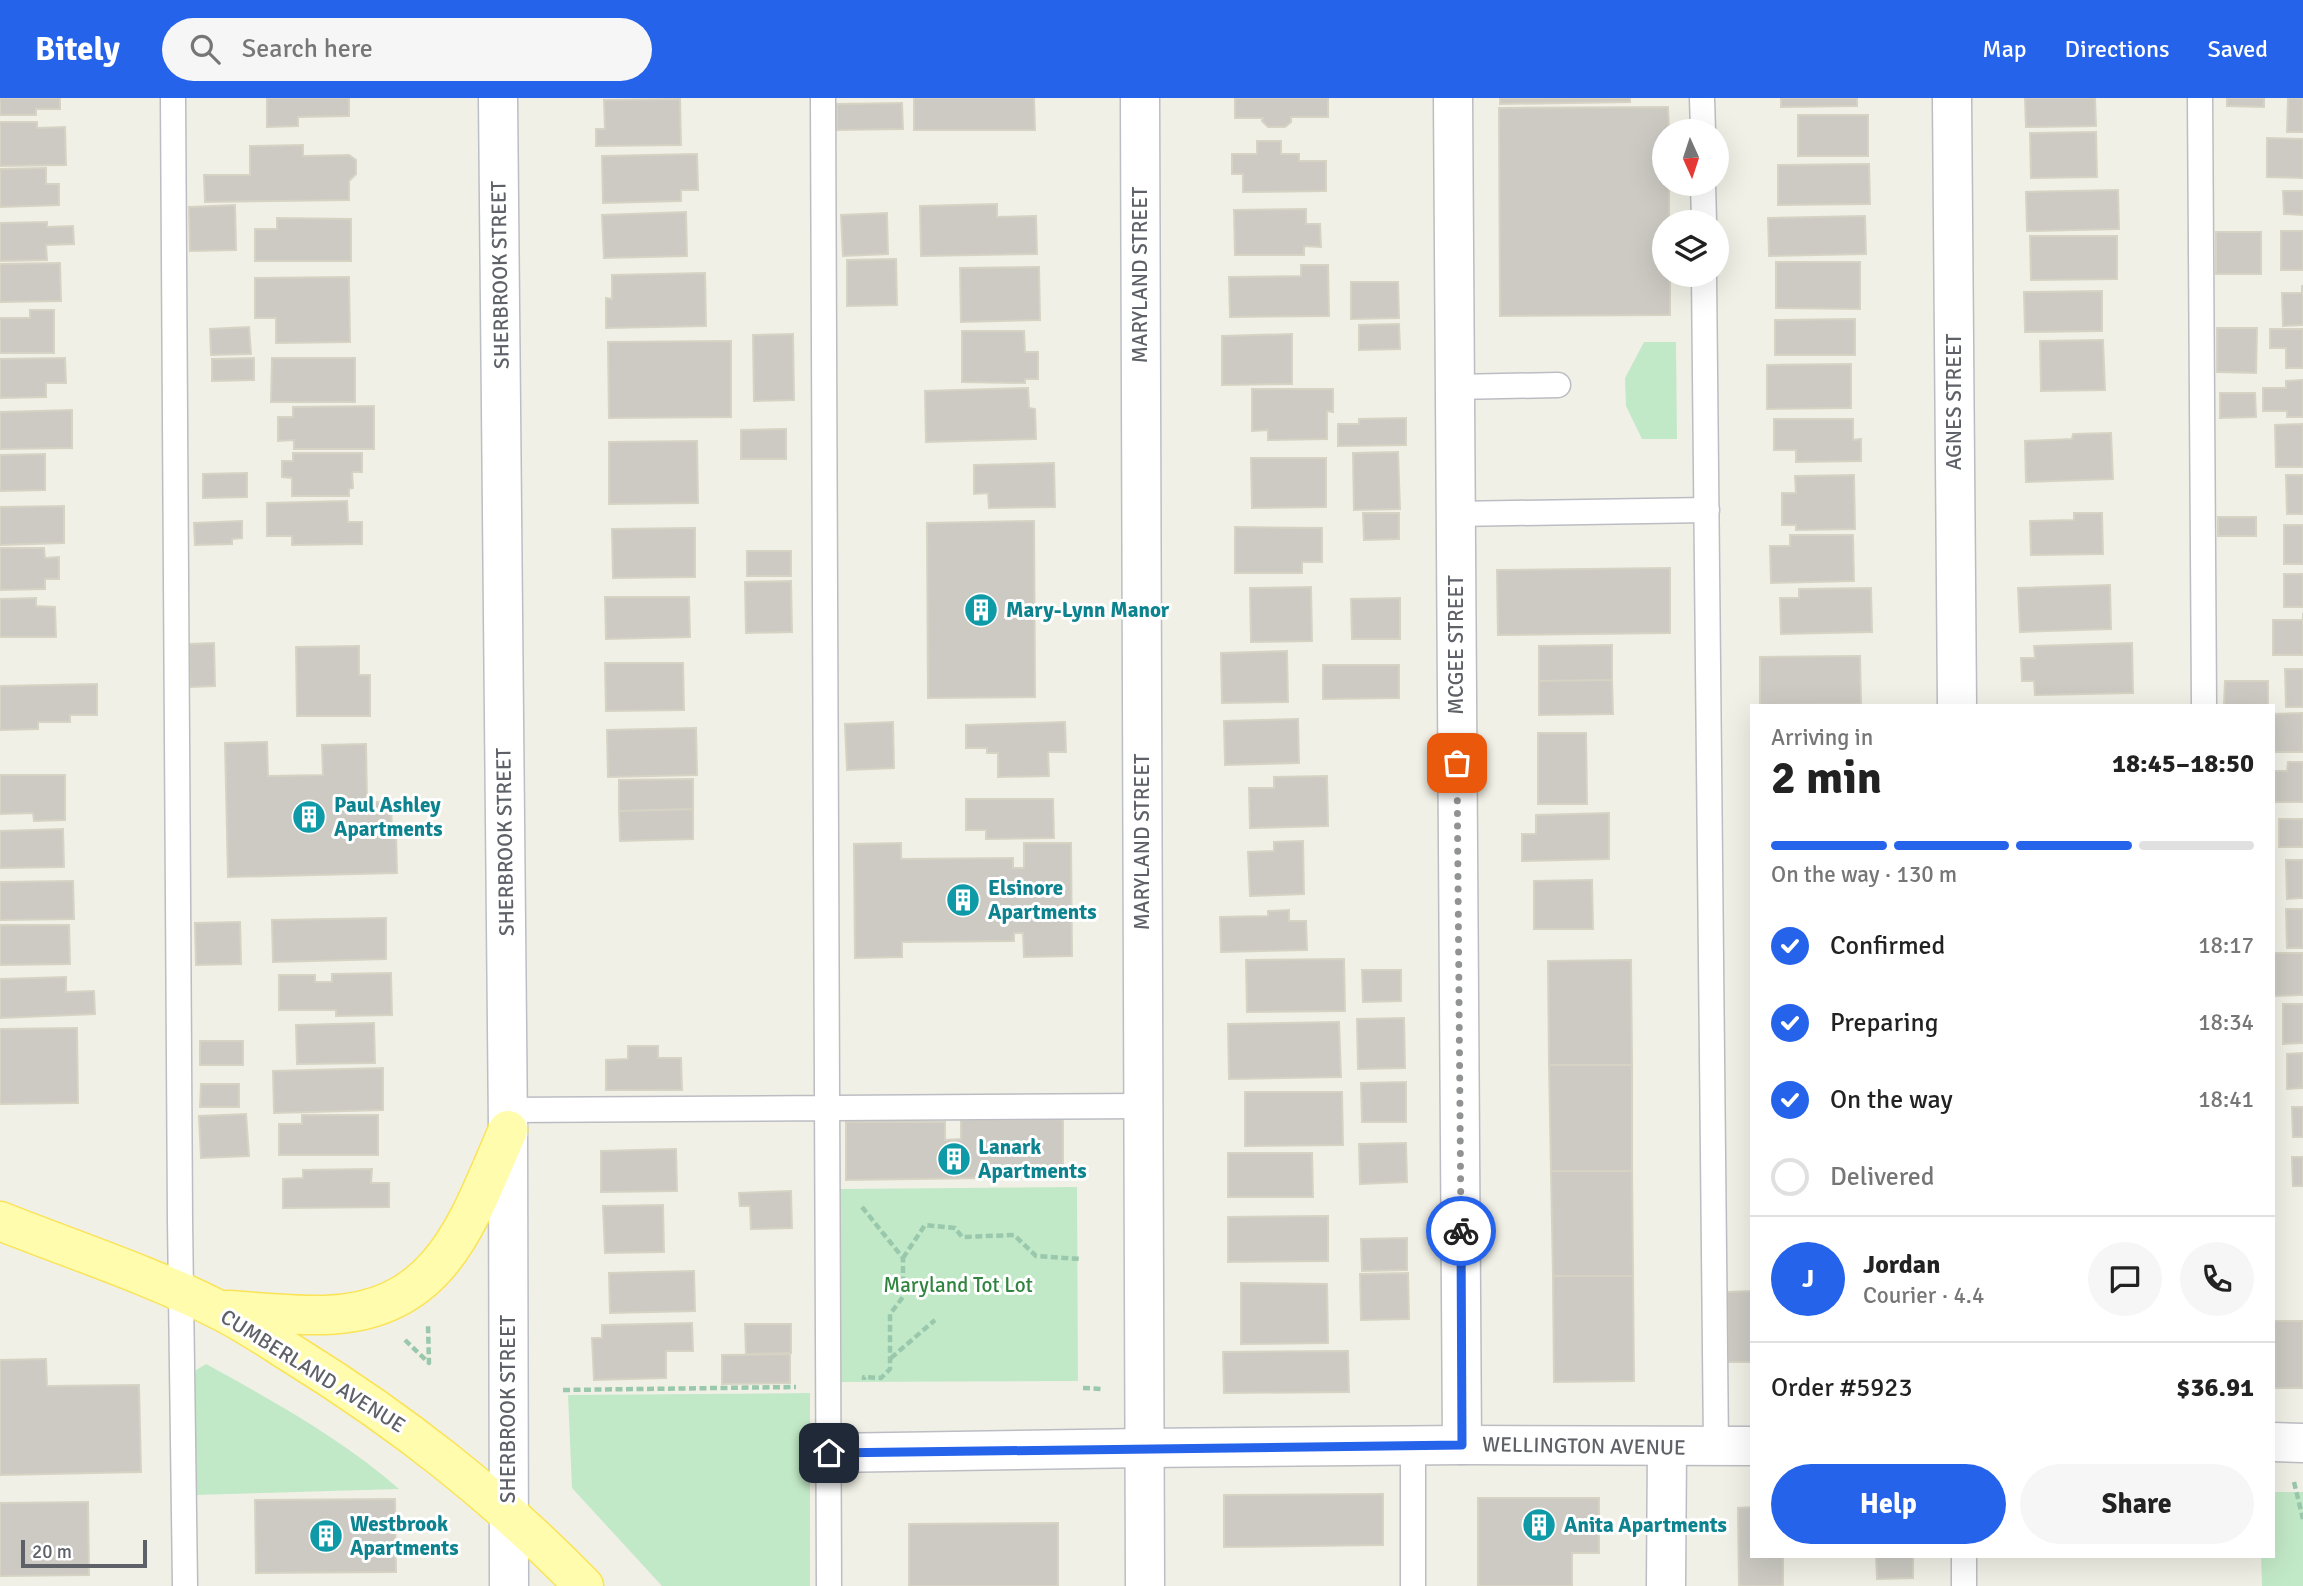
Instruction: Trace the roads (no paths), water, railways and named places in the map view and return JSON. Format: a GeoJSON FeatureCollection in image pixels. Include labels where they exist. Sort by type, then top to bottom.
{"type":"FeatureCollection","features":[{"type":"Feature","properties":{"kind":"main road"},"geometry":{"type":"LineString","coordinates":[[219,1310],[323,1315],[349,1313],[393,1301],[426,1278],[461,1236],[508,1120]]}},
{"type":"Feature","properties":{"kind":"main road","name":"CUMBERLAND AVENUE"},"geometry":{"type":"LineString","coordinates":[[0,1222],[219,1310],[260,1332],[361,1397],[463,1472],[584,1586]]}},
{"type":"Feature","properties":{"kind":"street","name":"SHERBROOK STREET"},"geometry":{"type":"LineString","coordinates":[[498,98],[508,1120],[509,1586]]}},
{"type":"Feature","properties":{"kind":"street","name":"MARYLAND STREET"},"geometry":{"type":"LineString","coordinates":[[1140,98],[1145,1586]]}},
{"type":"Feature","properties":{"kind":"street","name":"MCGEE STREET"},"geometry":{"type":"LineString","coordinates":[[1452,98],[1462,1445]]}},
{"type":"Feature","properties":{"kind":"street","name":"AGNES STREET"},"geometry":{"type":"LineString","coordinates":[[1952,98],[1957,704]]}},
{"type":"Feature","properties":{"kind":"street"},"geometry":{"type":"LineString","coordinates":[[2275,1442],[2303,1443]]}},
{"type":"Feature","properties":{"kind":"street","name":"WELLINGTON AVENUE"},"geometry":{"type":"LineString","coordinates":[[829,1453],[1462,1445],[1734,1446]]}},
{"type":"Feature","properties":{"kind":"street"},"geometry":{"type":"LineString","coordinates":[[1666,1586],[1667,1447]]}},
{"type":"Feature","properties":{"kind":"lane"},"geometry":{"type":"LineString","coordinates":[[173,98],[185,1586]]}},
{"type":"Feature","properties":{"kind":"lane"},"geometry":{"type":"LineString","coordinates":[[823,98],[829,1586]]}},
{"type":"Feature","properties":{"kind":"lane"},"geometry":{"type":"LineString","coordinates":[[1702,98],[1703,119]]}},
{"type":"Feature","properties":{"kind":"lane"},"geometry":{"type":"LineString","coordinates":[[2200,98],[2204,704]]}},
{"type":"Feature","properties":{"kind":"lane"},"geometry":{"type":"LineString","coordinates":[[1704,287],[1707,510],[1734,1446]]}},
{"type":"Feature","properties":{"kind":"lane"},"geometry":{"type":"LineString","coordinates":[[1455,387],[1558,385]]}},
{"type":"Feature","properties":{"kind":"lane"},"geometry":{"type":"LineString","coordinates":[[1455,514],[1707,510]]}},
{"type":"Feature","properties":{"kind":"lane"},"geometry":{"type":"LineString","coordinates":[[508,1120],[827,1108],[1142,1106]]}},
{"type":"Feature","properties":{"kind":"lane"},"geometry":{"type":"LineString","coordinates":[[1413,1446],[1413,1586]]}},
{"type":"Feature","properties":{"kind":"lane"},"geometry":{"type":"LineString","coordinates":[[1964,1558],[1964,1586]]}},
{"type":"Feature","properties":{"kind":"place","name":"Mary-Lynn Manor"},"geometry":{"type":"Point","coordinates":[981,610]}},
{"type":"Feature","properties":{"kind":"place","name":"Paul Ashley Apartments"},"geometry":{"type":"Point","coordinates":[309,817]}},
{"type":"Feature","properties":{"kind":"place","name":"Elsinore Apartments"},"geometry":{"type":"Point","coordinates":[963,900]}},
{"type":"Feature","properties":{"kind":"place","name":"Lanark Apartments"},"geometry":{"type":"Point","coordinates":[954,1159]}},
{"type":"Feature","properties":{"kind":"place","name":"Anita Apartments"},"geometry":{"type":"Point","coordinates":[1539,1525]}},
{"type":"Feature","properties":{"kind":"place","name":"Westbrook Apartments"},"geometry":{"type":"Point","coordinates":[326,1536]}},
{"type":"Feature","properties":{"kind":"park label","name":"Maryland Tot Lot"},"geometry":{"type":"Point","coordinates":[958,1285]}}]}
